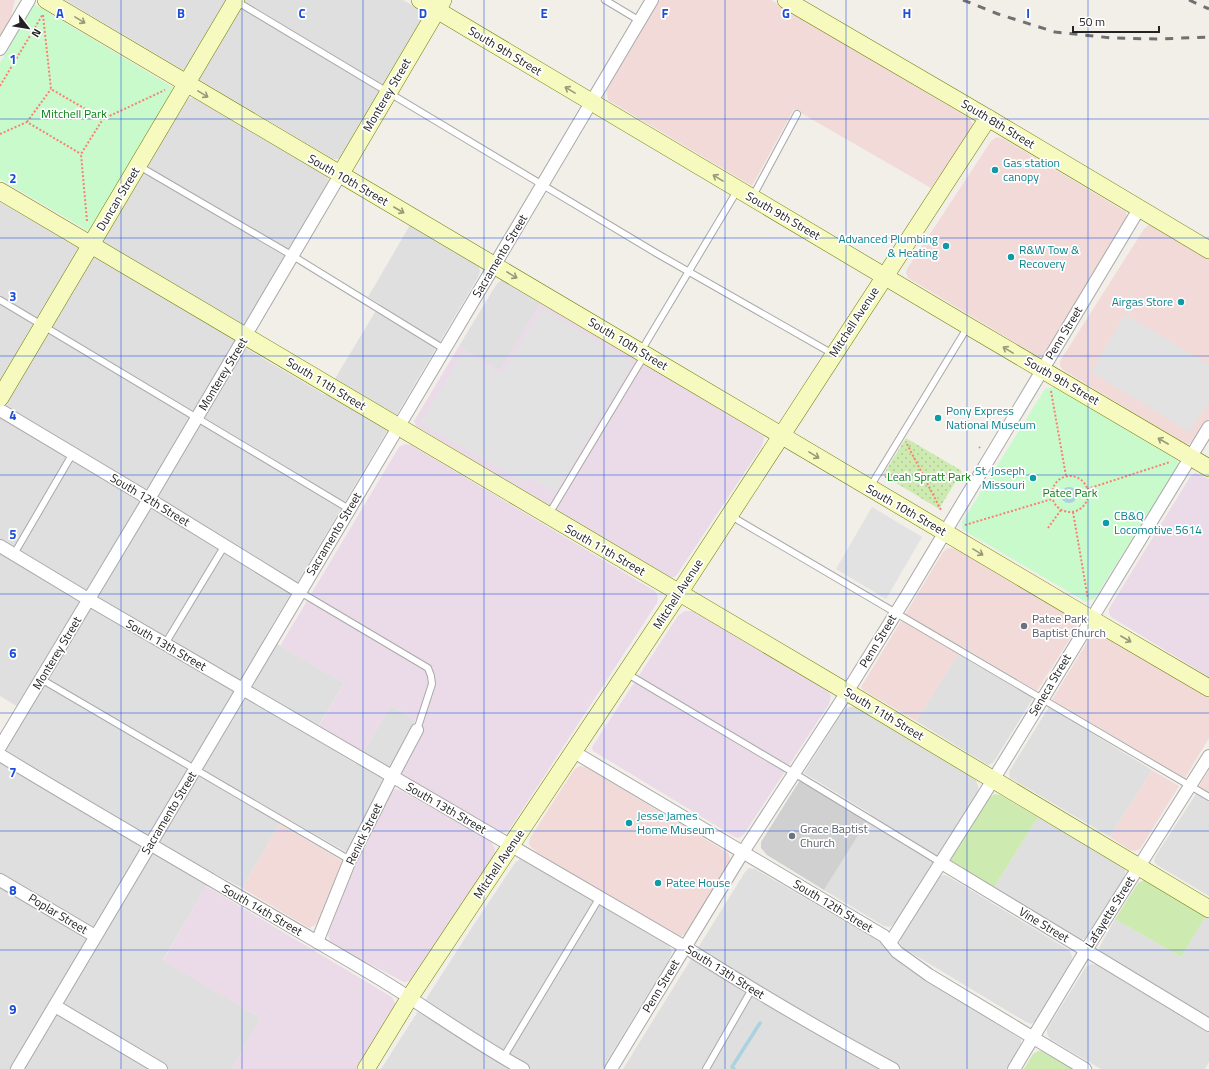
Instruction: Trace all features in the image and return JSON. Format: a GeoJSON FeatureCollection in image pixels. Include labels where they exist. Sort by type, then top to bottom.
{"type":"FeatureCollection","features":[{"type":"Feature","properties":{"kind":"main road","name":"Duncan Street"},"geometry":{"type":"LineString","coordinates":[[0,398],[236,0]]}},
{"type":"Feature","properties":{"kind":"main road","name":"South 9th Street"},"geometry":{"type":"LineString","coordinates":[[420,0],[440,5],[592,103],[1209,468]]}},
{"type":"Feature","properties":{"kind":"main road","name":"South 8th Street"},"geometry":{"type":"LineString","coordinates":[[786,0],[1209,250]]}},
{"type":"Feature","properties":{"kind":"main road","name":"Monterey Street"},"geometry":{"type":"LineString","coordinates":[[340,175],[440,5]]}},
{"type":"Feature","properties":{"kind":"main road","name":"South 10th Street"},"geometry":{"type":"LineString","coordinates":[[44,7],[187,84],[781,435],[874,483],[944,532],[1209,688]]}},
{"type":"Feature","properties":{"kind":"main road","name":"Mitchell Avenue"},"geometry":{"type":"LineString","coordinates":[[366,1069],[410,998],[679,593],[833,354],[988,118]]}},
{"type":"Feature","properties":{"kind":"main road","name":"South 11th Street"},"geometry":{"type":"LineString","coordinates":[[0,191],[847,692],[1209,909]]}},
{"type":"Feature","properties":{"kind":"street"},"geometry":{"type":"LineString","coordinates":[[0,49],[29,0]]}},
{"type":"Feature","properties":{"kind":"street","name":"Sacramento Street"},"geometry":{"type":"LineString","coordinates":[[17,1069],[652,0]]}},
{"type":"Feature","properties":{"kind":"street","name":"Monterey Street"},"geometry":{"type":"LineString","coordinates":[[0,748],[340,175]]}},
{"type":"Feature","properties":{"kind":"street","name":"Penn Street"},"geometry":{"type":"LineString","coordinates":[[611,1069],[743,852],[847,692],[1139,209]]}},
{"type":"Feature","properties":{"kind":"street","name":"South 12th Street"},"geometry":{"type":"LineString","coordinates":[[0,410],[225,545],[300,592]]}},
{"type":"Feature","properties":{"kind":"street","name":"Seneca Street"},"geometry":{"type":"LineString","coordinates":[[890,943],[993,780],[1209,427]]}},
{"type":"Feature","properties":{"kind":"street","name":"South 13th Street"},"geometry":{"type":"LineString","coordinates":[[0,546],[88,599],[685,947],[752,989],[841,1041],[893,1069]]}},
{"type":"Feature","properties":{"kind":"street","name":"Renick Street"},"geometry":{"type":"LineString","coordinates":[[317,942],[350,860],[417,730]]}},
{"type":"Feature","properties":{"kind":"street","name":"South 12th Street"},"geometry":{"type":"LineString","coordinates":[[574,752],[884,936],[897,952],[929,975],[1085,1069]]}},
{"type":"Feature","properties":{"kind":"street","name":"South 14th Street"},"geometry":{"type":"LineString","coordinates":[[0,755],[150,845],[317,942],[523,1069]]}},
{"type":"Feature","properties":{"kind":"street","name":"Lafayette Street"},"geometry":{"type":"LineString","coordinates":[[1014,1069],[1086,950],[1209,756]]}},
{"type":"Feature","properties":{"kind":"street","name":"Vine Street"},"geometry":{"type":"LineString","coordinates":[[940,862],[1209,1025]]}},
{"type":"Feature","properties":{"kind":"street","name":"Poplar Street"},"geometry":{"type":"LineString","coordinates":[[0,880],[96,936]]}},
{"type":"Feature","properties":{"kind":"street"},"geometry":{"type":"LineString","coordinates":[[55,1006],[161,1069]]}},
{"type":"Feature","properties":{"kind":"lane"},"geometry":{"type":"LineString","coordinates":[[236,0],[542,185],[689,272],[833,354]]}},
{"type":"Feature","properties":{"kind":"lane"},"geometry":{"type":"LineString","coordinates":[[605,0],[640,21]]}},
{"type":"Feature","properties":{"kind":"lane"},"geometry":{"type":"LineString","coordinates":[[548,516],[689,272],[745,193],[797,114]]}},
{"type":"Feature","properties":{"kind":"lane"},"geometry":{"type":"LineString","coordinates":[[138,165],[293,256],[444,349]]}},
{"type":"Feature","properties":{"kind":"lane"},"geometry":{"type":"LineString","coordinates":[[0,300],[349,509]]}},
{"type":"Feature","properties":{"kind":"lane"},"geometry":{"type":"LineString","coordinates":[[874,483],[968,326]]}},
{"type":"Feature","properties":{"kind":"lane"},"geometry":{"type":"LineString","coordinates":[[14,554],[73,453]]}},
{"type":"Feature","properties":{"kind":"lane"},"geometry":{"type":"LineString","coordinates":[[730,515],[1209,797]]}},
{"type":"Feature","properties":{"kind":"lane"},"geometry":{"type":"LineString","coordinates":[[165,644],[225,545]]}},
{"type":"Feature","properties":{"kind":"lane"},"geometry":{"type":"LineString","coordinates":[[300,592],[428,668],[432,684],[417,730]]}},
{"type":"Feature","properties":{"kind":"lane"},"geometry":{"type":"LineString","coordinates":[[626,673],[940,862]]}},
{"type":"Feature","properties":{"kind":"lane"},"geometry":{"type":"LineString","coordinates":[[41,679],[350,860]]}},
{"type":"Feature","properties":{"kind":"lane"},"geometry":{"type":"LineString","coordinates":[[503,1058],[600,897]]}},
{"type":"Feature","properties":{"kind":"lane"},"geometry":{"type":"LineString","coordinates":[[706,1069],[752,989]]}},
{"type":"Feature","properties":{"kind":"path"},"geometry":{"type":"LineString","coordinates":[[44,7],[49,18]]}},
{"type":"Feature","properties":{"kind":"path"},"geometry":{"type":"LineString","coordinates":[[0,86],[44,7]]}},
{"type":"Feature","properties":{"kind":"path"},"geometry":{"type":"LineString","coordinates":[[0,134],[27,122],[51,89],[44,7]]}},
{"type":"Feature","properties":{"kind":"path"},"geometry":{"type":"LineString","coordinates":[[88,227],[81,154],[103,119],[170,88]]}},
{"type":"Feature","properties":{"kind":"path"},"geometry":{"type":"LineString","coordinates":[[51,89],[103,119]]}},
{"type":"Feature","properties":{"kind":"path"},"geometry":{"type":"LineString","coordinates":[[27,122],[81,154]]}},
{"type":"Feature","properties":{"kind":"path"},"geometry":{"type":"LineString","coordinates":[[1050,390],[1066,476]]}},
{"type":"Feature","properties":{"kind":"path"},"geometry":{"type":"LineString","coordinates":[[902,435],[941,510]]}},
{"type":"Feature","properties":{"kind":"path"},"geometry":{"type":"LineString","coordinates":[[1087,489],[1174,461]]}},
{"type":"Feature","properties":{"kind":"path"},"geometry":{"type":"LineString","coordinates":[[874,483],[924,476],[964,474]]}},
{"type":"Feature","properties":{"kind":"path"},"geometry":{"type":"LineString","coordinates":[[1066,476],[1080,479],[1083,481],[1087,489],[1088,495],[1084,506],[1073,512],[1061,510],[1052,499],[1052,493],[1056,482],[1066,476]]}},
{"type":"Feature","properties":{"kind":"path"},"geometry":{"type":"LineString","coordinates":[[965,525],[1052,499]]}},
{"type":"Feature","properties":{"kind":"path"},"geometry":{"type":"LineString","coordinates":[[1048,528],[1061,510]]}},
{"type":"Feature","properties":{"kind":"path"},"geometry":{"type":"LineString","coordinates":[[1073,512],[1088,599]]}},
{"type":"Feature","properties":{"kind":"shaded area"},"geometry":{"type":"Polygon","coordinates":[[[0,0],[15,0],[10,20],[0,37],[0,0]]]}},
{"type":"Feature","properties":{"kind":"shaded area"},"geometry":{"type":"Polygon","coordinates":[[[65,0],[403,0],[422,11],[424,18],[346,154],[339,159],[333,159],[65,0]]]}},
{"type":"Feature","properties":{"kind":"shaded area"},"geometry":{"type":"Polygon","coordinates":[[[660,0],[771,0],[967,117],[973,124],[971,131],[931,188],[794,109],[752,186],[608,100],[606,89],[660,0]]]}},
{"type":"Feature","properties":{"kind":"shaded area"},"geometry":{"type":"Polygon","coordinates":[[[189,98],[194,98],[201,102],[327,177],[329,182],[326,188],[235,342],[325,395],[380,304],[368,297],[410,225],[479,266],[480,272],[477,279],[265,637],[344,683],[312,737],[356,764],[391,705],[415,720],[412,729],[383,779],[348,853],[284,817],[242,888],[214,873],[163,960],[261,1018],[232,1069],[0,1069],[0,758],[28,713],[0,696],[0,416],[7,404],[0,400],[0,202],[94,256],[189,98]]]}},
{"type":"Feature","properties":{"kind":"shaded area"},"geometry":{"type":"Polygon","coordinates":[[[997,137],[1004,139],[1126,212],[1127,217],[1126,223],[1044,355],[1039,357],[908,278],[906,273],[907,269],[991,141],[997,137]]]}},
{"type":"Feature","properties":{"kind":"shaded area"},"geometry":{"type":"Polygon","coordinates":[[[1149,225],[1155,226],[1209,259],[1209,418],[1194,442],[1189,444],[1184,443],[1063,370],[1060,366],[1060,361],[1144,229],[1149,225]]]}},
{"type":"Feature","properties":{"kind":"shaded area"},"geometry":{"type":"Polygon","coordinates":[[[501,280],[541,303],[500,371],[459,346],[496,285],[501,280]]]}},
{"type":"Feature","properties":{"kind":"shaded area"},"geometry":{"type":"Polygon","coordinates":[[[541,303],[762,433],[764,438],[762,446],[676,576],[665,578],[416,426],[414,421],[459,346],[500,370],[541,303]]]}},
{"type":"Feature","properties":{"kind":"shaded area"},"geometry":{"type":"Polygon","coordinates":[[[542,309],[633,363],[555,493],[532,478],[522,482],[421,423],[463,352],[502,374],[542,309]]]}},
{"type":"Feature","properties":{"kind":"shaded area"},"geometry":{"type":"Polygon","coordinates":[[[1125,314],[1209,365],[1209,401],[1190,432],[1091,372],[1125,314]]]}},
{"type":"Feature","properties":{"kind":"shaded area"},"geometry":{"type":"Polygon","coordinates":[[[404,444],[411,445],[655,591],[658,597],[657,603],[509,830],[503,832],[497,830],[398,772],[423,726],[391,705],[363,752],[319,726],[344,683],[280,646],[399,447],[404,444]]]}},
{"type":"Feature","properties":{"kind":"shaded area"},"geometry":{"type":"Polygon","coordinates":[[[1195,473],[1209,479],[1209,677],[1111,617],[1109,613],[1109,609],[1190,477],[1195,473]]]}},
{"type":"Feature","properties":{"kind":"shaded area"},"geometry":{"type":"Polygon","coordinates":[[[872,507],[922,537],[886,599],[836,569],[872,507]]]}},
{"type":"Feature","properties":{"kind":"shaded area"},"geometry":{"type":"Polygon","coordinates":[[[948,548],[957,549],[1075,619],[1077,623],[1076,629],[1037,691],[963,647],[916,721],[863,690],[861,687],[943,552],[948,548]]]}},
{"type":"Feature","properties":{"kind":"shaded area"},"geometry":{"type":"Polygon","coordinates":[[[685,611],[692,611],[828,691],[831,696],[829,704],[744,834],[739,838],[593,751],[592,747],[678,616],[685,611]]]}},
{"type":"Feature","properties":{"kind":"shaded area"},"geometry":{"type":"Polygon","coordinates":[[[1100,633],[1209,697],[1209,738],[1185,778],[1052,700],[1089,639],[1095,634],[1100,633]]]}},
{"type":"Feature","properties":{"kind":"shaded area"},"geometry":{"type":"Polygon","coordinates":[[[958,654],[1033,698],[993,763],[988,765],[916,721],[958,654]]]}},
{"type":"Feature","properties":{"kind":"shaded area"},"geometry":{"type":"Polygon","coordinates":[[[849,707],[855,707],[976,780],[978,786],[978,791],[895,923],[890,927],[884,926],[824,890],[871,814],[804,773],[843,711],[849,707]]]}},
{"type":"Feature","properties":{"kind":"shaded area"},"geometry":{"type":"Polygon","coordinates":[[[1049,707],[1152,770],[1110,837],[1010,778],[1010,770],[1049,707]]]}},
{"type":"Feature","properties":{"kind":"shaded area"},"geometry":{"type":"Polygon","coordinates":[[[579,766],[586,767],[728,853],[730,858],[729,864],[685,934],[680,937],[675,936],[538,853],[529,844],[530,838],[574,770],[579,766]]]}},
{"type":"Feature","properties":{"kind":"shaded area"},"geometry":{"type":"Polygon","coordinates":[[[1152,770],[1179,786],[1140,849],[1135,851],[1130,850],[1110,837],[1152,770]]]}},
{"type":"Feature","properties":{"kind":"shaded area"},"geometry":{"type":"Polygon","coordinates":[[[1209,770],[1209,793],[1199,786],[1209,770]]]}},
{"type":"Feature","properties":{"kind":"shaded area"},"geometry":{"type":"Polygon","coordinates":[[[800,780],[867,821],[824,890],[767,855],[761,848],[761,842],[800,780]]]}},
{"type":"Feature","properties":{"kind":"shaded area"},"geometry":{"type":"Polygon","coordinates":[[[394,789],[400,790],[491,841],[495,849],[495,855],[410,981],[404,982],[360,959],[330,941],[328,934],[356,861],[390,792],[394,789]]]}},
{"type":"Feature","properties":{"kind":"shaded area"},"geometry":{"type":"Polygon","coordinates":[[[1196,794],[1209,802],[1209,896],[1157,865],[1154,861],[1155,857],[1196,794]]]}},
{"type":"Feature","properties":{"kind":"shaded area"},"geometry":{"type":"Polygon","coordinates":[[[1038,817],[1124,867],[1126,872],[1123,881],[1085,938],[1081,940],[993,889],[1038,817]]]}},
{"type":"Feature","properties":{"kind":"shaded area"},"geometry":{"type":"Polygon","coordinates":[[[280,824],[344,862],[322,918],[315,925],[309,928],[242,888],[280,824]]]}},
{"type":"Feature","properties":{"kind":"shaded area"},"geometry":{"type":"Polygon","coordinates":[[[520,859],[668,943],[672,952],[669,960],[602,1069],[381,1069],[471,929],[515,863],[520,859]]]}},
{"type":"Feature","properties":{"kind":"shaded area"},"geometry":{"type":"Polygon","coordinates":[[[749,868],[755,869],[877,940],[904,966],[1021,1039],[1021,1046],[1006,1069],[623,1069],[745,872],[749,868]]]}},
{"type":"Feature","properties":{"kind":"shaded area"},"geometry":{"type":"Polygon","coordinates":[[[945,875],[1069,950],[1072,956],[1071,964],[1035,1022],[1031,1024],[1026,1022],[903,948],[900,943],[901,936],[939,876],[945,875]]]}},
{"type":"Feature","properties":{"kind":"shaded area"},"geometry":{"type":"Polygon","coordinates":[[[206,886],[392,997],[396,1005],[359,1069],[232,1069],[261,1018],[163,961],[206,886]]]}},
{"type":"Feature","properties":{"kind":"shaded area"},"geometry":{"type":"Polygon","coordinates":[[[1206,916],[1209,918],[1209,1017],[1101,952],[1099,948],[1115,919],[1181,957],[1206,916]]]}},
{"type":"Feature","properties":{"kind":"shaded area"},"geometry":{"type":"Polygon","coordinates":[[[1091,964],[1097,965],[1209,1033],[1209,1062],[1205,1069],[1101,1069],[1050,1039],[1047,1034],[1047,1029],[1086,967],[1091,964]]]}},
{"type":"Feature","properties":{"kind":"green space","name":"Mitchell Park"},"geometry":{"type":"Polygon","coordinates":[[[34,4],[174,88],[90,232],[0,179],[0,63],[34,4]]]}},
{"type":"Feature","properties":{"kind":"green space","name":"Patee Park"},"geometry":{"type":"Polygon","coordinates":[[[1054,387],[1177,460],[1179,464],[1095,598],[1086,602],[963,530],[962,522],[1045,389],[1054,387]]]}},
{"type":"Feature","properties":{"kind":"green space","name":"Leah Spratt Park"},"geometry":{"type":"Polygon","coordinates":[[[906,438],[962,471],[939,509],[883,475],[906,438]]]}},
{"type":"Feature","properties":{"kind":"green space"},"geometry":{"type":"Polygon","coordinates":[[[995,794],[1000,795],[1038,817],[993,889],[952,864],[951,860],[990,797],[995,794]]]}},
{"type":"Feature","properties":{"kind":"green space"},"geometry":{"type":"Polygon","coordinates":[[[1144,880],[1206,916],[1181,957],[1115,919],[1138,883],[1144,880]]]}},
{"type":"Feature","properties":{"kind":"green space"},"geometry":{"type":"Polygon","coordinates":[[[1038,1051],[1043,1051],[1073,1069],[1024,1069],[1033,1054],[1038,1051]]]}},
{"type":"Feature","properties":{"kind":"water"},"geometry":{"type":"Polygon","coordinates":[[[1066,487],[1072,487],[1077,492],[1075,501],[1072,503],[1066,503],[1061,498],[1061,492],[1066,487]]]}},
{"type":"Feature","properties":{"kind":"waterway"},"geometry":{"type":"LineString","coordinates":[[734,1069],[732,1067],[760,1023]]}},
{"type":"Feature","properties":{"kind":"railway"},"geometry":{"type":"LineString","coordinates":[[963,0],[998,14],[1055,32],[1112,38],[1158,39],[1209,37]]}},
{"type":"Feature","properties":{"kind":"railway"},"geometry":{"type":"LineString","coordinates":[[1189,0],[1209,9]]}},
{"type":"Feature","properties":{"kind":"place","name":"Gas station canopy"},"geometry":{"type":"Point","coordinates":[995,170]}},
{"type":"Feature","properties":{"kind":"place","name":"Advanced Plumbing & Heating"},"geometry":{"type":"Point","coordinates":[946,246]}},
{"type":"Feature","properties":{"kind":"place","name":"R&W Tow & Recovery"},"geometry":{"type":"Point","coordinates":[1011,257]}},
{"type":"Feature","properties":{"kind":"place","name":"Airgas Store"},"geometry":{"type":"Point","coordinates":[1181,302]}},
{"type":"Feature","properties":{"kind":"place","name":"Pony Express National Museum"},"geometry":{"type":"Point","coordinates":[938,418]}},
{"type":"Feature","properties":{"kind":"place","name":"St. Joseph Missouri"},"geometry":{"type":"Point","coordinates":[1033,478]}},
{"type":"Feature","properties":{"kind":"place","name":"CB&Q Locomotive 5614"},"geometry":{"type":"Point","coordinates":[1106,523]}},
{"type":"Feature","properties":{"kind":"place","name":"Patee Park Baptist Church"},"geometry":{"type":"Point","coordinates":[1024,626]}},
{"type":"Feature","properties":{"kind":"place","name":"Jesse James Home Museum"},"geometry":{"type":"Point","coordinates":[629,823]}},
{"type":"Feature","properties":{"kind":"place","name":"Grace Baptist Church"},"geometry":{"type":"Point","coordinates":[792,836]}},
{"type":"Feature","properties":{"kind":"place","name":"Patee House"},"geometry":{"type":"Point","coordinates":[658,883]}}]}
